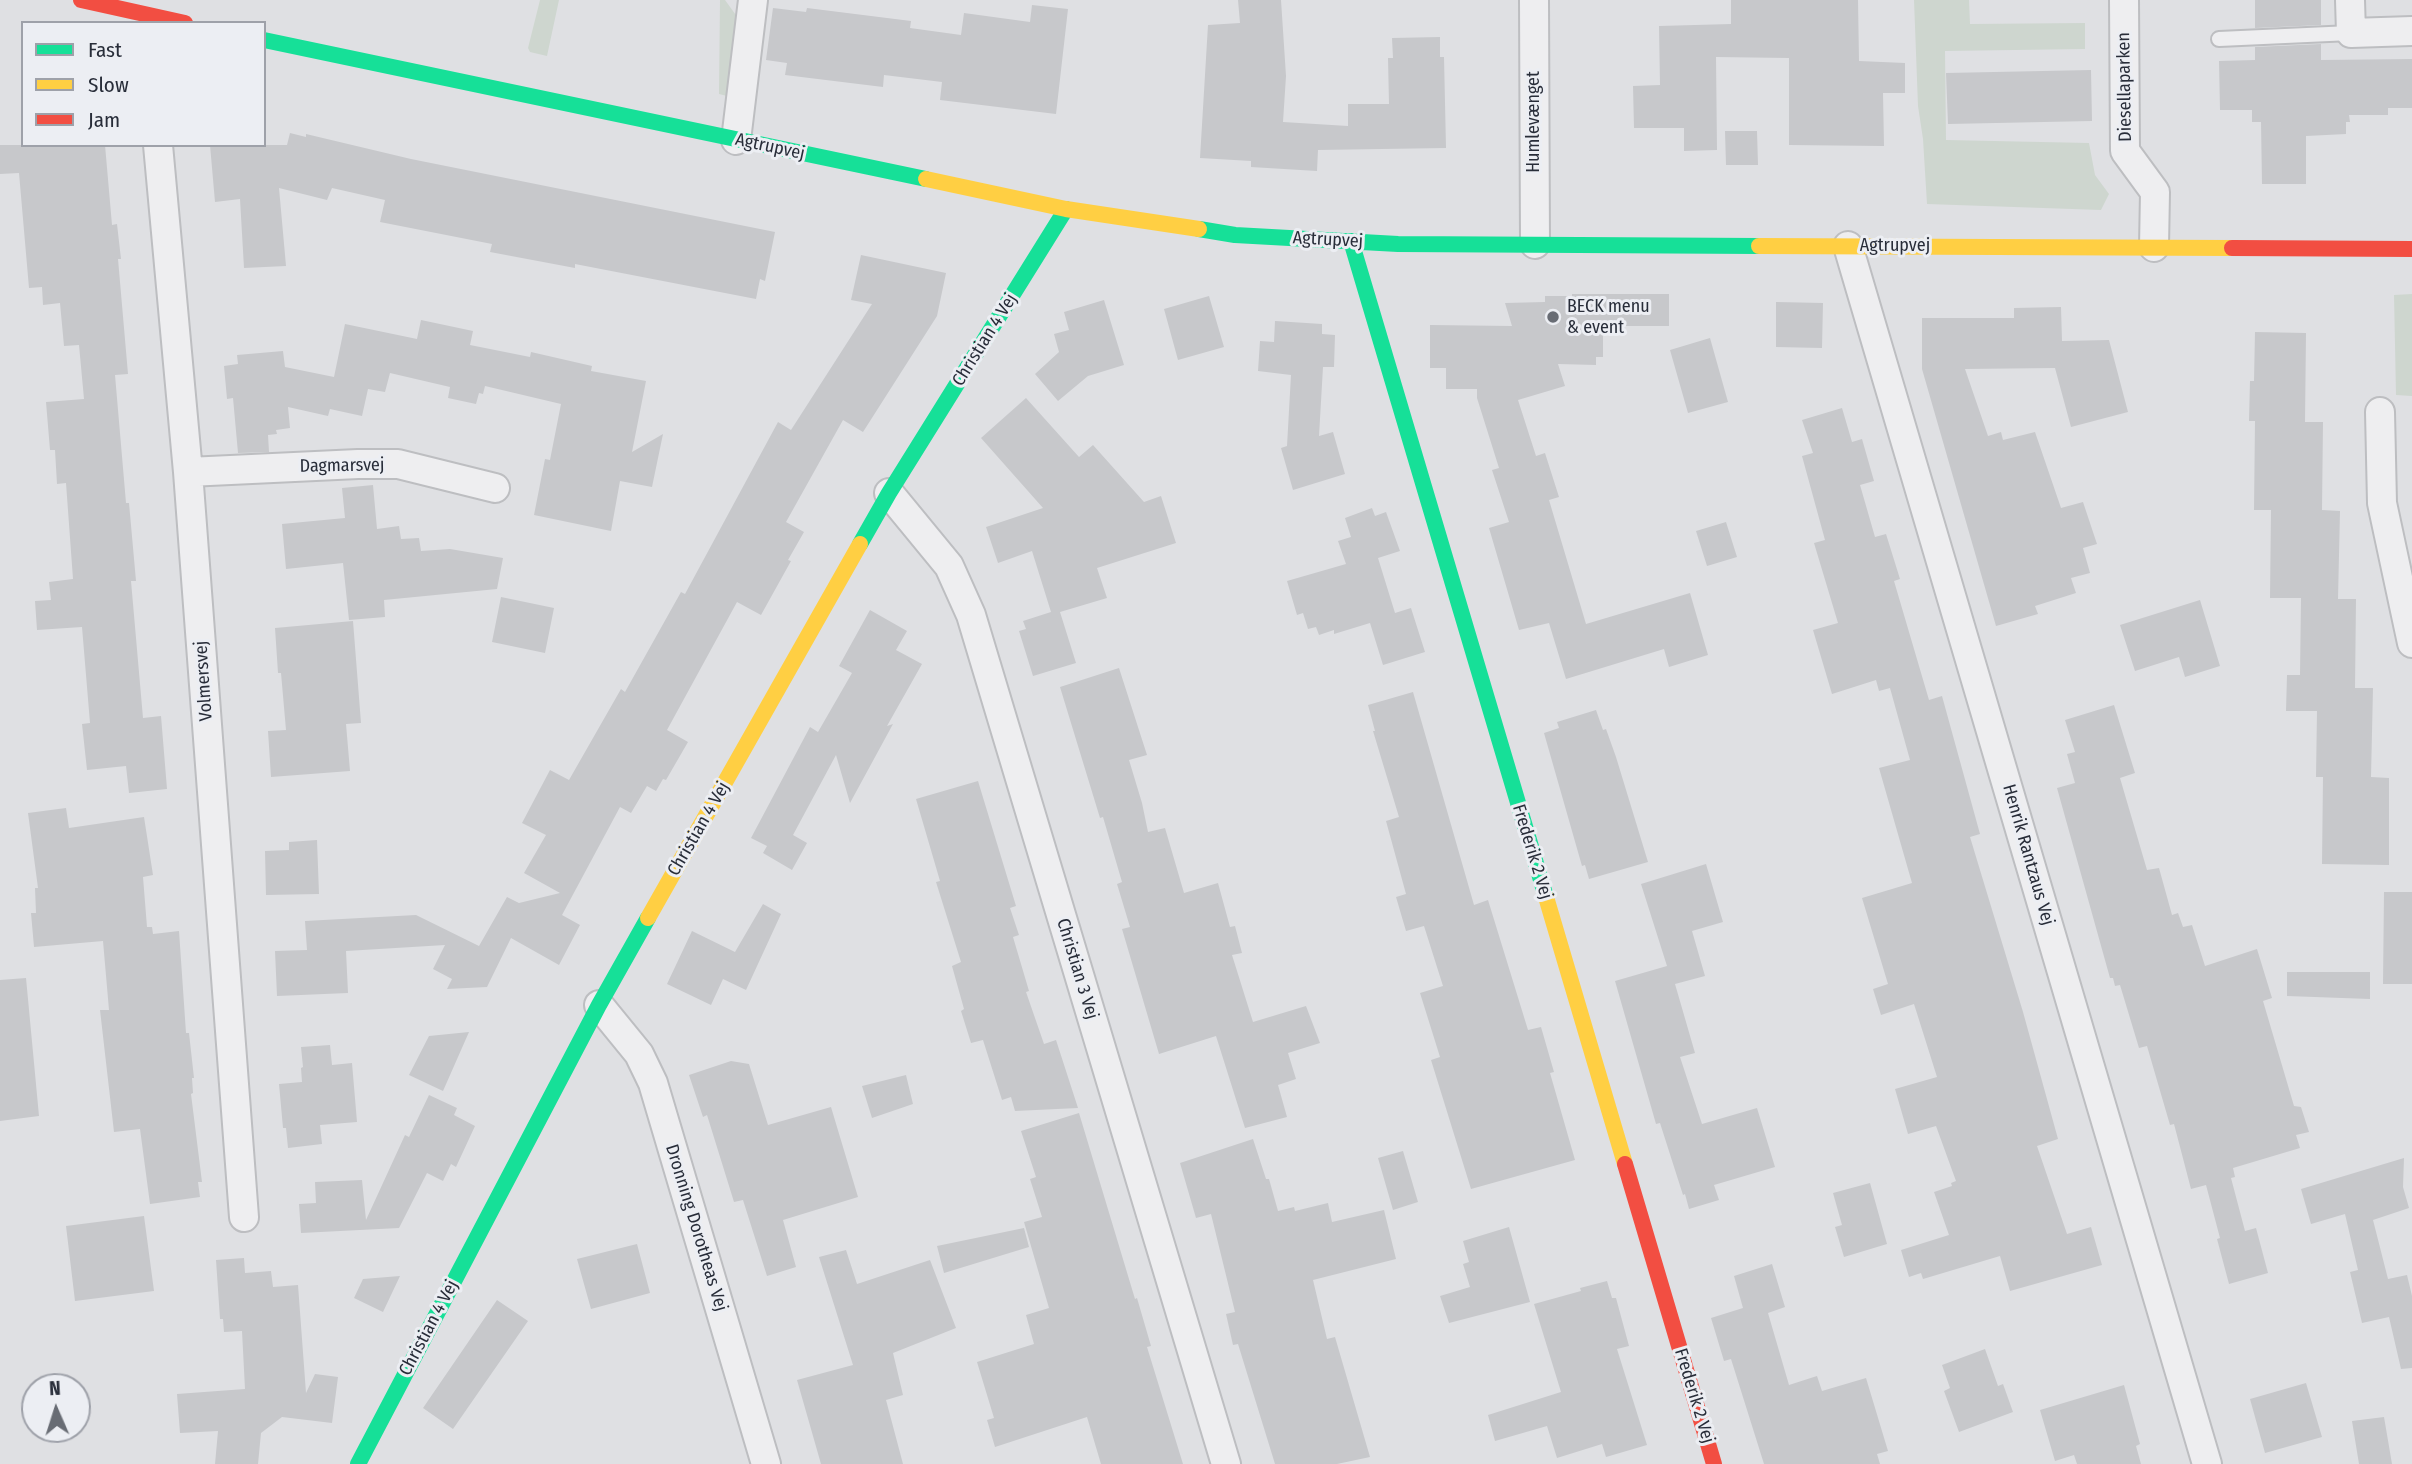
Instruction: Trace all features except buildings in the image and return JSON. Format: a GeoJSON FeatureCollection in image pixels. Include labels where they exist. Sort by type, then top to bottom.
{"type":"FeatureCollection","features":[{"type":"Feature","properties":{"kind":"street"},"geometry":{"type":"LineString","coordinates":[[81,0],[147,19],[166,21]]}},
{"type":"Feature","properties":{"kind":"street"},"geometry":{"type":"LineString","coordinates":[[736,140],[753,0]]}},
{"type":"Feature","properties":{"kind":"street","name":"Humlevænget"},"geometry":{"type":"LineString","coordinates":[[1534,0],[1535,244]]}},
{"type":"Feature","properties":{"kind":"street","name":"Diesellaparken"},"geometry":{"type":"LineString","coordinates":[[2124,0],[2125,151],[2155,192],[2154,247]]}},
{"type":"Feature","properties":{"kind":"street"},"geometry":{"type":"LineString","coordinates":[[2350,0],[2351,33],[2412,31]]}},
{"type":"Feature","properties":{"kind":"street","name":"Agtrupvej"},"geometry":{"type":"LineString","coordinates":[[266,40],[1066,209],[1235,235],[1398,244],[2412,250]]}},
{"type":"Feature","properties":{"kind":"street","name":"Volmersvej"},"geometry":{"type":"LineString","coordinates":[[158,147],[188,472],[244,1217]]}},
{"type":"Feature","properties":{"kind":"street","name":"Christian 4 Vej"},"geometry":{"type":"LineString","coordinates":[[358,1464],[599,1005],[890,493],[1066,209]]}},
{"type":"Feature","properties":{"kind":"street","name":"Frederik 2 Vej"},"geometry":{"type":"LineString","coordinates":[[1351,241],[1714,1464]]}},
{"type":"Feature","properties":{"kind":"street","name":"Henrik Rantzaus Vej"},"geometry":{"type":"LineString","coordinates":[[1848,246],[2207,1464]]}},
{"type":"Feature","properties":{"kind":"street"},"geometry":{"type":"LineString","coordinates":[[2380,412],[2382,503],[2412,643]]}},
{"type":"Feature","properties":{"kind":"street","name":"Dagmarsvej"},"geometry":{"type":"LineString","coordinates":[[188,472],[398,464],[495,488]]}},
{"type":"Feature","properties":{"kind":"street","name":"Christian 3 Vej"},"geometry":{"type":"LineString","coordinates":[[890,493],[949,566],[971,615],[1226,1464]]}},
{"type":"Feature","properties":{"kind":"street","name":"Dronning Dorotheas Vej"},"geometry":{"type":"LineString","coordinates":[[599,1005],[639,1054],[653,1083],[766,1464]]}},
{"type":"Feature","properties":{"kind":"lane"},"geometry":{"type":"LineString","coordinates":[[2219,39],[2351,33]]}},
{"type":"Feature","properties":{"kind":"shaded area"},"geometry":{"type":"Polygon","coordinates":[[[540,0],[559,0],[547,56],[530,52],[528,48],[540,0]]]}},
{"type":"Feature","properties":{"kind":"shaded area"},"geometry":{"type":"Polygon","coordinates":[[[720,0],[725,0],[738,18],[731,97],[719,94],[720,0]]]}},
{"type":"Feature","properties":{"kind":"shaded area"},"geometry":{"type":"Polygon","coordinates":[[[1914,0],[1969,0],[1970,24],[2085,23],[2085,49],[1945,51],[1946,140],[2089,143],[2095,175],[2109,194],[2101,210],[1927,204],[1918,106],[1914,0]]]}},
{"type":"Feature","properties":{"kind":"shaded area"},"geometry":{"type":"Polygon","coordinates":[[[2412,294],[2412,396],[2396,395],[2394,295],[2412,294]]]}},
{"type":"Feature","properties":{"kind":"traffic: fast"},"geometry":{"type":"LineString","coordinates":[[266,40],[926,179]]}},
{"type":"Feature","properties":{"kind":"traffic: fast"},"geometry":{"type":"LineString","coordinates":[[860,544],[1066,209]]}},
{"type":"Feature","properties":{"kind":"traffic: fast"},"geometry":{"type":"LineString","coordinates":[[1199,229],[1235,235],[1398,244],[1759,246]]}},
{"type":"Feature","properties":{"kind":"traffic: fast"},"geometry":{"type":"LineString","coordinates":[[1351,241],[1546,897]]}},
{"type":"Feature","properties":{"kind":"traffic: fast"},"geometry":{"type":"LineString","coordinates":[[358,1464],[599,1005],[648,918]]}},
{"type":"Feature","properties":{"kind":"traffic: slow"},"geometry":{"type":"LineString","coordinates":[[926,179],[1066,209],[1199,229]]}},
{"type":"Feature","properties":{"kind":"traffic: slow"},"geometry":{"type":"LineString","coordinates":[[1759,246],[2232,248]]}},
{"type":"Feature","properties":{"kind":"traffic: slow"},"geometry":{"type":"LineString","coordinates":[[648,918],[860,544]]}},
{"type":"Feature","properties":{"kind":"traffic: slow"},"geometry":{"type":"LineString","coordinates":[[1546,897],[1625,1164]]}},
{"type":"Feature","properties":{"kind":"traffic: jam"},"geometry":{"type":"LineString","coordinates":[[81,0],[176,21]]}},
{"type":"Feature","properties":{"kind":"traffic: jam"},"geometry":{"type":"LineString","coordinates":[[2232,248],[2412,249]]}},
{"type":"Feature","properties":{"kind":"traffic: jam"},"geometry":{"type":"LineString","coordinates":[[1625,1164],[1714,1464]]}},
{"type":"Feature","properties":{"kind":"place","name":"BECK menu & event"},"geometry":{"type":"Point","coordinates":[1553,317]}}]}
